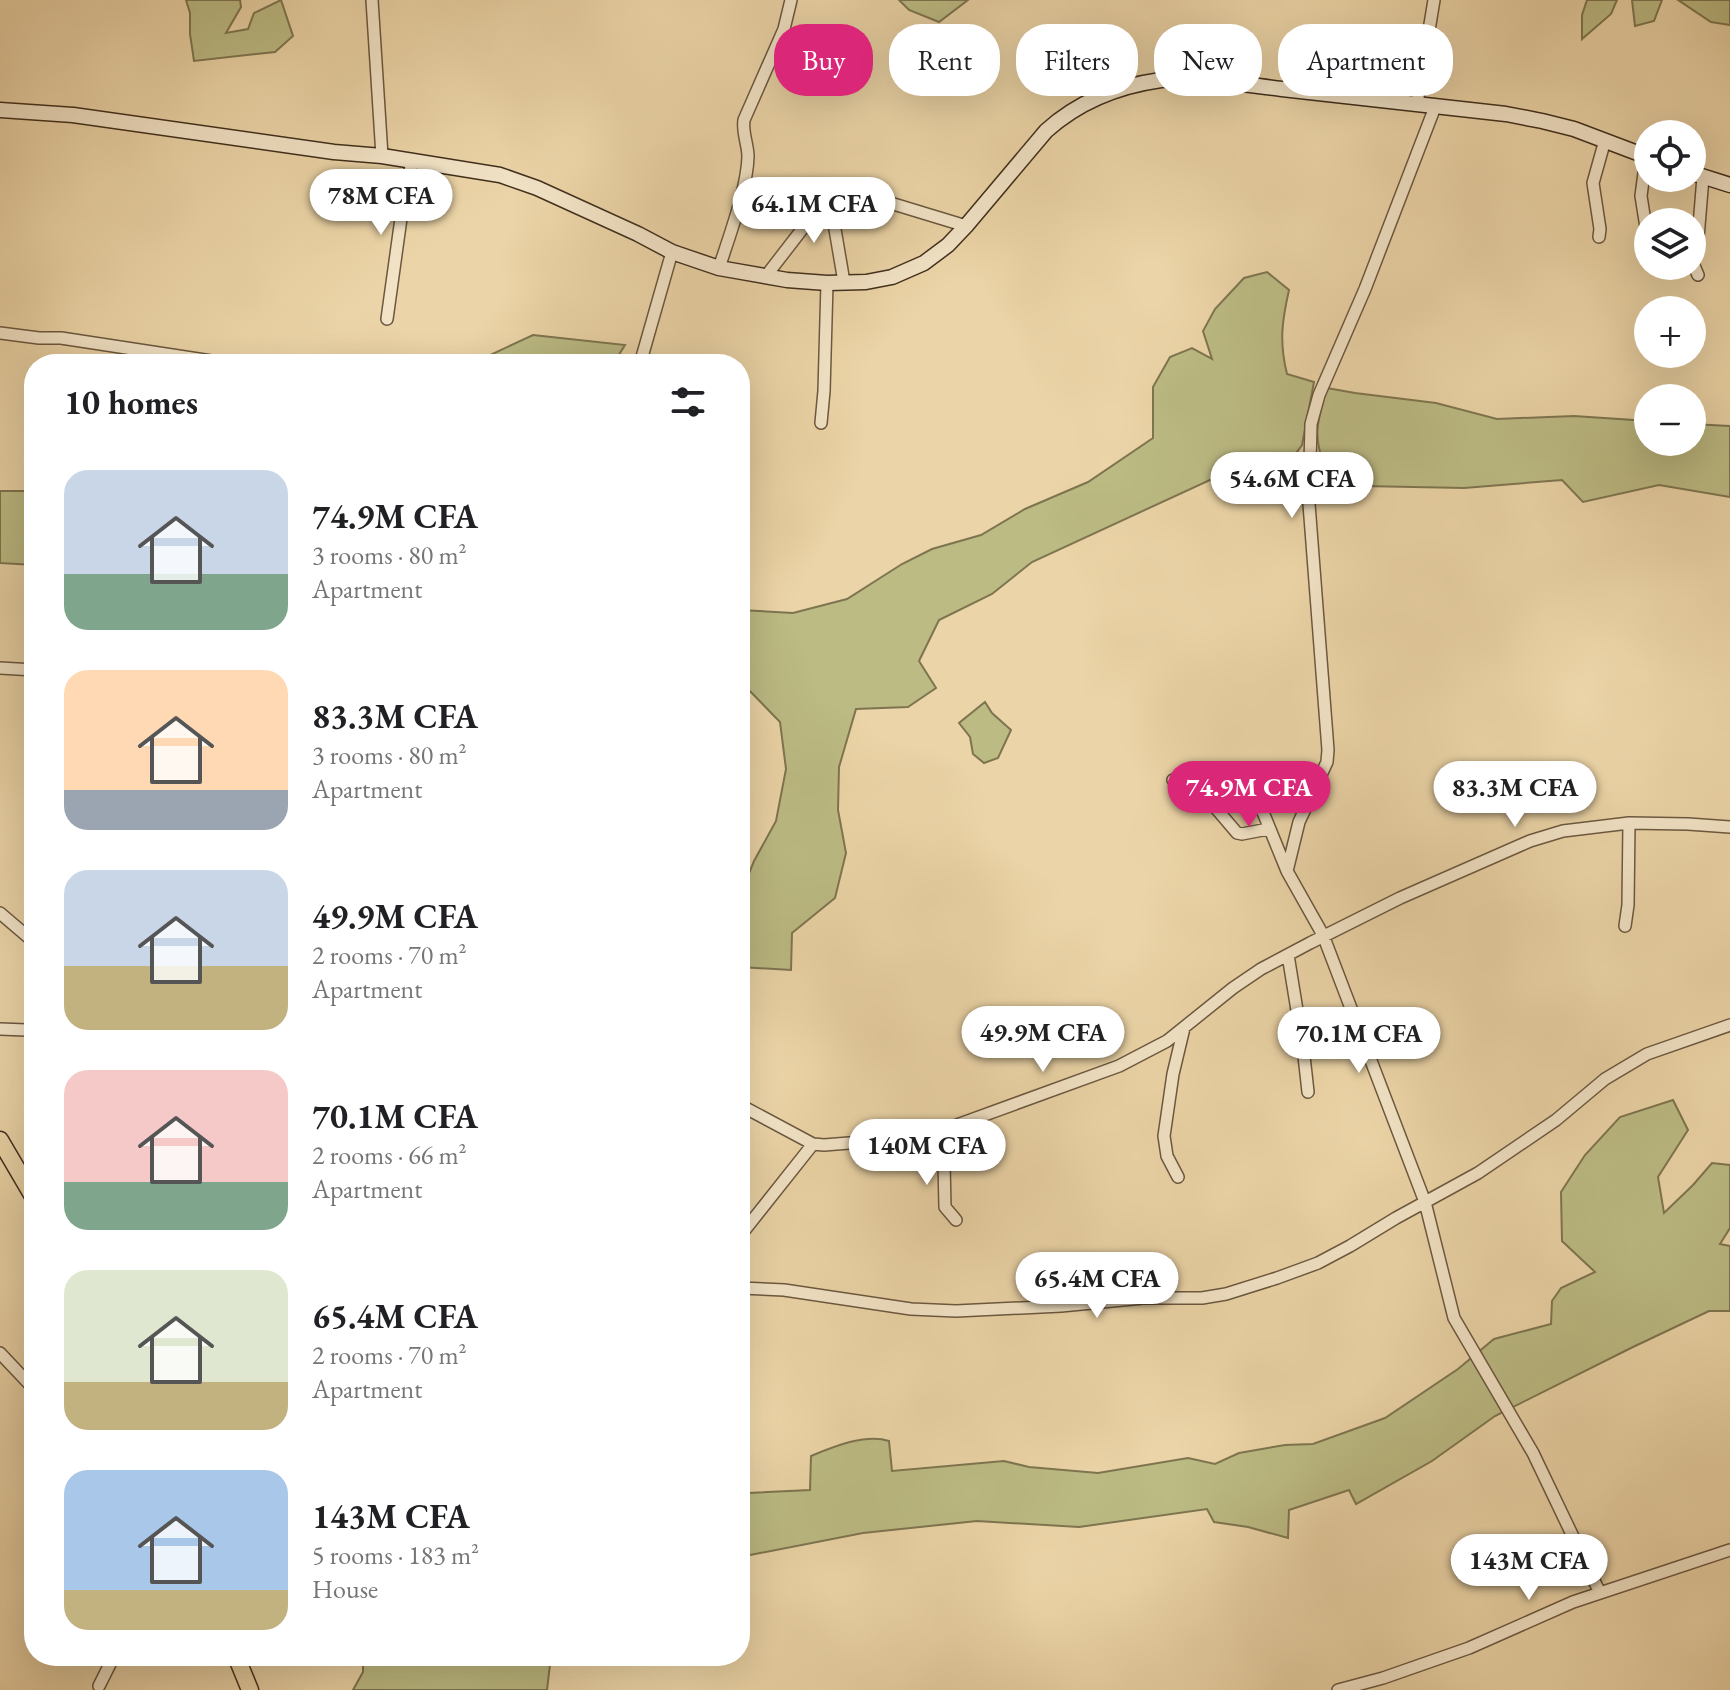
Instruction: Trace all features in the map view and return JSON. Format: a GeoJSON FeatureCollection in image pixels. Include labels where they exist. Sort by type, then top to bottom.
{"type":"FeatureCollection","features":[{"type":"Feature","properties":{"kind":"main road"},"geometry":{"type":"LineString","coordinates":[[0,1140],[24,1181]]}},
{"type":"Feature","properties":{"kind":"main road"},"geometry":{"type":"LineString","coordinates":[[240,1666],[250,1690]]}},
{"type":"Feature","properties":{"kind":"street"},"geometry":{"type":"LineString","coordinates":[[372,0],[382,156]]}},
{"type":"Feature","properties":{"kind":"street"},"geometry":{"type":"LineString","coordinates":[[785,24],[791,0]]}},
{"type":"Feature","properties":{"kind":"street"},"geometry":{"type":"LineString","coordinates":[[1417,103],[1434,0]]}},
{"type":"Feature","properties":{"kind":"street"},"geometry":{"type":"LineString","coordinates":[[719,268],[732,230],[748,159],[744,120],[774,52]]}},
{"type":"Feature","properties":{"kind":"street"},"geometry":{"type":"LineString","coordinates":[[0,110],[73,115],[500,175],[537,188],[672,252],[719,268],[827,283],[866,282],[892,277],[924,263],[966,226],[1046,131],[1060,119],[1106,93],[1162,80],[1199,81],[1506,114],[1542,121],[1634,151]]}},
{"type":"Feature","properties":{"kind":"street"},"geometry":{"type":"LineString","coordinates":[[1287,871],[1299,822],[1327,762],[1328,750],[1309,504],[1311,424],[1319,395],[1365,289],[1435,107]]}},
{"type":"Feature","properties":{"kind":"street"},"geometry":{"type":"LineString","coordinates":[[1599,237],[1593,183],[1605,140]]}},
{"type":"Feature","properties":{"kind":"street"},"geometry":{"type":"LineString","coordinates":[[387,319],[412,162]]}},
{"type":"Feature","properties":{"kind":"street"},"geometry":{"type":"LineString","coordinates":[[1706,178],[1730,185]]}},
{"type":"Feature","properties":{"kind":"street"},"geometry":{"type":"LineString","coordinates":[[766,276],[834,188],[844,186],[966,226]]}},
{"type":"Feature","properties":{"kind":"street"},"geometry":{"type":"LineString","coordinates":[[829,194],[844,282]]}},
{"type":"Feature","properties":{"kind":"street"},"geometry":{"type":"LineString","coordinates":[[643,354],[672,252]]}},
{"type":"Feature","properties":{"kind":"street"},"geometry":{"type":"LineString","coordinates":[[821,423],[827,283]]}},
{"type":"Feature","properties":{"kind":"street"},"geometry":{"type":"LineString","coordinates":[[0,333],[61,338],[166,354]]}},
{"type":"Feature","properties":{"kind":"street"},"geometry":{"type":"LineString","coordinates":[[0,668],[24,669]]}},
{"type":"Feature","properties":{"kind":"street"},"geometry":{"type":"LineString","coordinates":[[1247,773],[1287,871],[1323,935],[1425,1202],[1454,1318],[1533,1453],[1600,1593]]}},
{"type":"Feature","properties":{"kind":"street"},"geometry":{"type":"LineString","coordinates":[[1173,780],[1214,806],[1237,833],[1268,829]]}},
{"type":"Feature","properties":{"kind":"street"},"geometry":{"type":"LineString","coordinates":[[750,1110],[813,1144],[924,1137],[1119,1066],[1184,1028],[1261,969],[1323,935],[1530,841],[1563,831],[1629,823],[1730,827]]}},
{"type":"Feature","properties":{"kind":"street"},"geometry":{"type":"LineString","coordinates":[[1625,926],[1629,823]]}},
{"type":"Feature","properties":{"kind":"street"},"geometry":{"type":"LineString","coordinates":[[0,913],[24,933]]}},
{"type":"Feature","properties":{"kind":"street"},"geometry":{"type":"LineString","coordinates":[[1288,955],[1308,1092]]}},
{"type":"Feature","properties":{"kind":"street"},"geometry":{"type":"LineString","coordinates":[[750,1288],[784,1290],[911,1309],[956,1311],[1143,1298],[1202,1298],[1238,1290],[1318,1263],[1478,1173],[1556,1120],[1605,1079],[1647,1054],[1730,1025]]}},
{"type":"Feature","properties":{"kind":"street"},"geometry":{"type":"LineString","coordinates":[[1178,1177],[1167,1156],[1164,1136],[1173,1074],[1184,1028]]}},
{"type":"Feature","properties":{"kind":"street"},"geometry":{"type":"LineString","coordinates":[[0,1029],[24,1030]]}},
{"type":"Feature","properties":{"kind":"street"},"geometry":{"type":"LineString","coordinates":[[938,1132],[944,1163],[945,1207],[956,1220]]}},
{"type":"Feature","properties":{"kind":"street"},"geometry":{"type":"LineString","coordinates":[[750,1223],[813,1144]]}},
{"type":"Feature","properties":{"kind":"street"},"geometry":{"type":"LineString","coordinates":[[0,1353],[24,1378]]}},
{"type":"Feature","properties":{"kind":"street"},"geometry":{"type":"LineString","coordinates":[[1338,1690],[1469,1648],[1549,1611],[1730,1550]]}},
{"type":"Feature","properties":{"kind":"street"},"geometry":{"type":"LineString","coordinates":[[99,1686],[109,1666]]}},
{"type":"Feature","properties":{"kind":"shaded area"},"geometry":{"type":"Polygon","coordinates":[[[186,0],[240,0],[241,7],[226,33],[248,29],[254,13],[281,0],[293,36],[275,52],[194,61],[186,0]]]}},
{"type":"Feature","properties":{"kind":"shaded area"},"geometry":{"type":"Polygon","coordinates":[[[899,0],[968,0],[939,22],[909,10],[899,0]]]}},
{"type":"Feature","properties":{"kind":"shaded area"},"geometry":{"type":"Polygon","coordinates":[[[1587,0],[1617,0],[1611,14],[1582,39],[1582,15],[1587,0]]]}},
{"type":"Feature","properties":{"kind":"shaded area"},"geometry":{"type":"Polygon","coordinates":[[[1632,0],[1662,0],[1654,21],[1635,26],[1632,0]]]}},
{"type":"Feature","properties":{"kind":"shaded area"},"geometry":{"type":"Polygon","coordinates":[[[1678,0],[1730,0],[1730,25],[1711,22],[1678,0]]]}},
{"type":"Feature","properties":{"kind":"shaded area"},"geometry":{"type":"Polygon","coordinates":[[[1267,272],[1289,290],[1282,332],[1287,374],[1314,382],[1302,445],[1294,456],[1236,468],[1032,562],[992,594],[939,620],[919,661],[936,688],[908,707],[856,709],[839,767],[838,810],[846,853],[835,898],[792,933],[791,970],[750,968],[750,871],[776,821],[786,769],[780,722],[750,691],[750,611],[793,613],[847,599],[932,549],[981,535],[1025,509],[1088,482],[1153,438],[1153,387],[1170,357],[1192,348],[1212,359],[1203,331],[1215,309],[1244,278],[1267,272]]]}},
{"type":"Feature","properties":{"kind":"shaded area"},"geometry":{"type":"Polygon","coordinates":[[[533,335],[625,345],[619,354],[492,354],[533,335]]]}},
{"type":"Feature","properties":{"kind":"shaded area"},"geometry":{"type":"Polygon","coordinates":[[[1327,388],[1436,403],[1497,419],[1574,416],[1634,420],[1634,456],[1706,456],[1706,425],[1730,426],[1730,497],[1659,485],[1583,502],[1562,480],[1464,488],[1362,486],[1328,477],[1318,442],[1320,413],[1327,388]]]}},
{"type":"Feature","properties":{"kind":"shaded area"},"geometry":{"type":"Polygon","coordinates":[[[0,491],[24,491],[24,564],[0,563],[0,491]]]}},
{"type":"Feature","properties":{"kind":"shaded area"},"geometry":{"type":"Polygon","coordinates":[[[985,702],[1011,730],[998,758],[984,763],[973,754],[970,737],[959,723],[985,702]]]}},
{"type":"Feature","properties":{"kind":"shaded area"},"geometry":{"type":"Polygon","coordinates":[[[1673,1100],[1688,1130],[1658,1177],[1664,1213],[1712,1163],[1730,1165],[1730,1228],[1720,1244],[1730,1246],[1730,1311],[1709,1311],[1495,1416],[1432,1461],[1356,1504],[1349,1490],[1289,1510],[1288,1538],[1214,1522],[1207,1509],[1079,1527],[977,1521],[863,1533],[750,1555],[750,1493],[810,1490],[811,1456],[860,1440],[889,1441],[892,1471],[1004,1461],[1029,1467],[1098,1473],[1188,1458],[1215,1464],[1239,1453],[1313,1444],[1385,1418],[1458,1369],[1494,1339],[1551,1324],[1552,1301],[1561,1288],[1595,1272],[1562,1241],[1561,1192],[1585,1155],[1620,1117],[1673,1100]]]}},
{"type":"Feature","properties":{"kind":"shaded area"},"geometry":{"type":"Polygon","coordinates":[[[363,1666],[550,1666],[547,1690],[353,1690],[363,1666]]]}}]}
